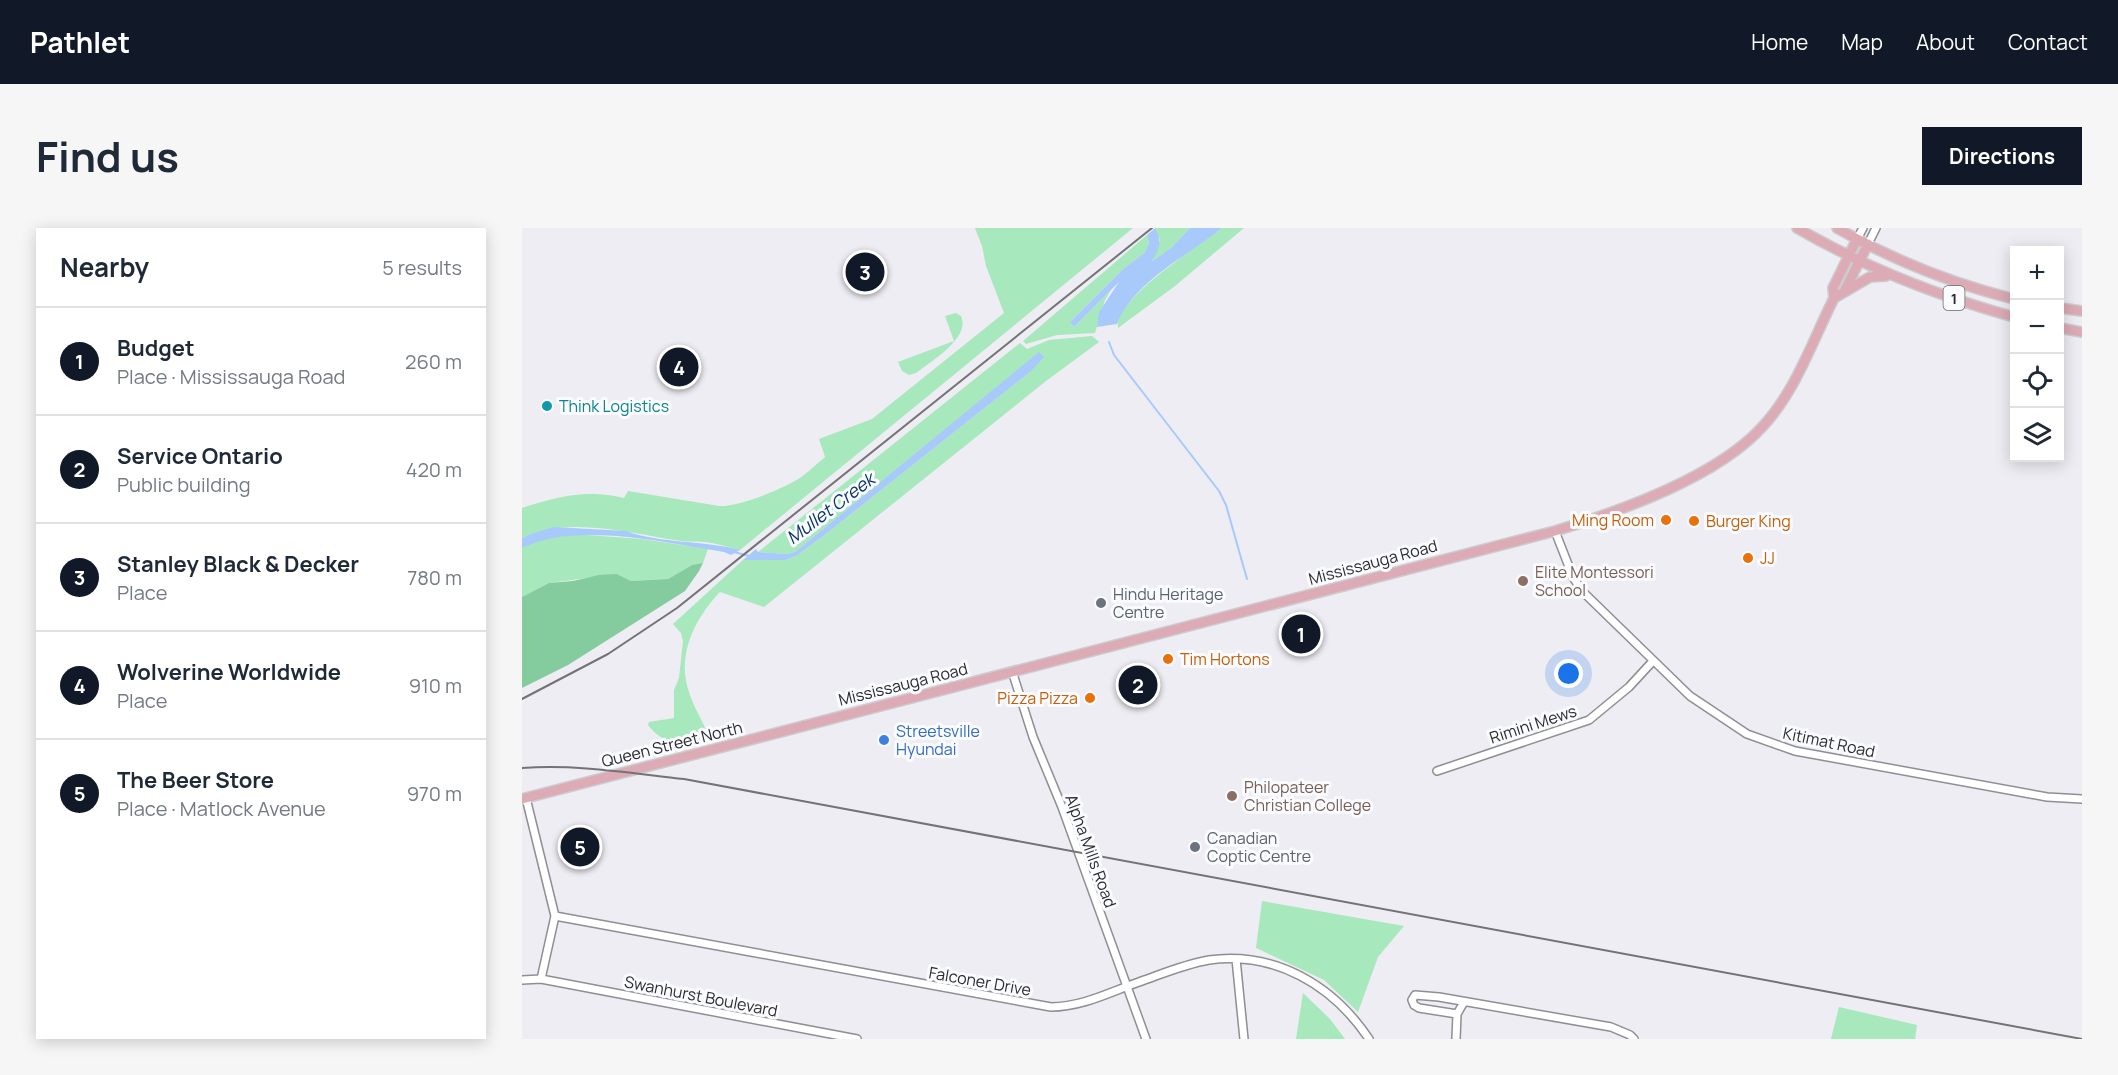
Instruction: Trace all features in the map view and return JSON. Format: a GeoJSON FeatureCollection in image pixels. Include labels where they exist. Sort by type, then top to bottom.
{"type":"FeatureCollection","features":[{"type":"Feature","properties":{"kind":"main road","name":"1"},"geometry":{"type":"LineString","coordinates":[[1797,228],[1848,256],[1895,277],[2010,316]]}},
{"type":"Feature","properties":{"kind":"main road","name":"1"},"geometry":{"type":"LineString","coordinates":[[1837,228],[1931,271],[2010,298]]}},
{"type":"Feature","properties":{"kind":"main road","name":"Mississauga Road"},"geometry":{"type":"LineString","coordinates":[[1839,296],[1833,288],[1857,239]]}},
{"type":"Feature","properties":{"kind":"main road","name":"Mississauga Road"},"geometry":{"type":"LineString","coordinates":[[829,719],[1555,531],[1611,513],[1655,494],[1723,461],[1744,445],[1765,424],[1786,395],[1868,244]]}},
{"type":"Feature","properties":{"kind":"main road"},"geometry":{"type":"LineString","coordinates":[[1839,296],[1870,277],[1895,277]]}},
{"type":"Feature","properties":{"kind":"main road"},"geometry":{"type":"LineString","coordinates":[[2064,309],[2082,311]]}},
{"type":"Feature","properties":{"kind":"main road"},"geometry":{"type":"LineString","coordinates":[[2064,329],[2082,332]]}},
{"type":"Feature","properties":{"kind":"main road","name":"Queen Street North"},"geometry":{"type":"LineString","coordinates":[[524,798],[829,719]]}},
{"type":"Feature","properties":{"kind":"street"},"geometry":{"type":"LineString","coordinates":[[1857,239],[1863,228]]}},
{"type":"Feature","properties":{"kind":"street"},"geometry":{"type":"LineString","coordinates":[[1868,244],[1875,228]]}},
{"type":"Feature","properties":{"kind":"street","name":"Kitimat Road"},"geometry":{"type":"LineString","coordinates":[[1555,531],[1573,577],[1582,591],[1690,696],[1733,725],[1758,738],[1795,751],[2047,797],[2082,799]]}},
{"type":"Feature","properties":{"kind":"street","name":"Rimini Mews"},"geometry":{"type":"LineString","coordinates":[[1437,771],[1589,720],[1629,687],[1653,661]]}},
{"type":"Feature","properties":{"kind":"street","name":"Alpha Mills Road"},"geometry":{"type":"LineString","coordinates":[[1012,671],[1033,737],[1062,807],[1146,1039]]}},
{"type":"Feature","properties":{"kind":"street"},"geometry":{"type":"LineString","coordinates":[[524,798],[555,916],[540,979]]}},
{"type":"Feature","properties":{"kind":"street","name":"Falconer Drive"},"geometry":{"type":"LineString","coordinates":[[555,916],[1051,1007],[1074,1006],[1197,963],[1236,959],[1255,960],[1278,965],[1306,977],[1340,1003],[1369,1039]]}},
{"type":"Feature","properties":{"kind":"street"},"geometry":{"type":"LineString","coordinates":[[1236,959],[1244,1039]]}},
{"type":"Feature","properties":{"kind":"street","name":"Swanhurst Boulevard"},"geometry":{"type":"LineString","coordinates":[[522,980],[540,979],[857,1039]]}},
{"type":"Feature","properties":{"kind":"street"},"geometry":{"type":"LineString","coordinates":[[1457,1014],[1419,1008],[1412,1000],[1416,995],[1422,995],[1611,1027],[1634,1039]]}},
{"type":"Feature","properties":{"kind":"street"},"geometry":{"type":"LineString","coordinates":[[1456,1039],[1457,1014],[1464,1002]]}},
{"type":"Feature","properties":{"kind":"green space"},"geometry":{"type":"Polygon","coordinates":[[[975,228],[1133,228],[740,550],[722,545],[600,528],[559,528],[540,531],[522,538],[522,508],[560,498],[597,494],[624,498],[628,491],[726,506],[745,502],[784,487],[800,478],[825,457],[819,439],[872,419],[1004,313],[986,266],[975,228]]]}},
{"type":"Feature","properties":{"kind":"green space"},"geometry":{"type":"Polygon","coordinates":[[[1155,228],[1190,228],[1172,247],[1151,262],[1160,240],[1155,228]]]}},
{"type":"Feature","properties":{"kind":"green space"},"geometry":{"type":"Polygon","coordinates":[[[1222,228],[1244,228],[1175,286],[1118,328],[1120,316],[1143,288],[1222,228]]]}},
{"type":"Feature","properties":{"kind":"green space"},"geometry":{"type":"Polygon","coordinates":[[[1147,235],[1149,243],[1145,252],[1122,270],[1070,322],[1074,327],[1111,290],[1105,300],[1095,333],[1057,335],[1026,344],[1023,341],[1147,235]]]}},
{"type":"Feature","properties":{"kind":"green space"},"geometry":{"type":"Polygon","coordinates":[[[956,313],[961,316],[963,324],[955,341],[916,373],[909,375],[902,371],[898,362],[954,341],[945,316],[956,313]]]}},
{"type":"Feature","properties":{"kind":"green space"},"geometry":{"type":"Polygon","coordinates":[[[1092,336],[1099,342],[1046,381],[764,607],[720,592],[696,624],[685,662],[688,689],[708,739],[674,747],[654,732],[648,725],[649,722],[674,718],[674,690],[679,678],[683,641],[681,633],[673,624],[743,560],[786,560],[796,556],[822,537],[1030,372],[1039,353],[795,552],[787,554],[758,552],[1020,343],[1027,349],[1049,340],[1092,336]]]}},
{"type":"Feature","properties":{"kind":"green space"},"geometry":{"type":"Polygon","coordinates":[[[573,534],[642,539],[708,549],[703,563],[692,565],[668,579],[631,581],[617,574],[549,583],[522,597],[522,548],[536,541],[573,534]]]}},
{"type":"Feature","properties":{"kind":"green space"},"geometry":{"type":"Polygon","coordinates":[[[703,563],[685,591],[568,665],[522,688],[522,597],[549,583],[573,581],[599,575],[617,574],[631,581],[668,579],[692,565],[703,563]]]}},
{"type":"Feature","properties":{"kind":"green space"},"geometry":{"type":"Polygon","coordinates":[[[1262,901],[1404,926],[1378,957],[1358,1012],[1324,980],[1256,948],[1262,901]]]}},
{"type":"Feature","properties":{"kind":"green space"},"geometry":{"type":"Polygon","coordinates":[[[1303,993],[1330,1019],[1345,1039],[1296,1039],[1303,993]]]}},
{"type":"Feature","properties":{"kind":"green space"},"geometry":{"type":"Polygon","coordinates":[[[1839,1007],[1917,1025],[1915,1039],[1831,1039],[1839,1007]]]}},
{"type":"Feature","properties":{"kind":"water"},"geometry":{"type":"Polygon","coordinates":[[[1155,228],[1159,246],[1151,262],[1172,247],[1190,228],[1222,228],[1149,282],[1125,309],[1117,324],[1097,327],[1099,312],[1119,282],[1074,327],[1070,322],[1122,270],[1145,252],[1149,243],[1147,235],[1155,228]]]}},
{"type":"Feature","properties":{"kind":"water"},"geometry":{"type":"Polygon","coordinates":[[[1039,352],[1044,357],[1030,372],[796,556],[786,560],[743,560],[756,549],[758,552],[787,554],[795,552],[1039,352]]]}},
{"type":"Feature","properties":{"kind":"water"},"geometry":{"type":"Polygon","coordinates":[[[554,527],[626,531],[654,538],[740,550],[731,555],[622,536],[594,535],[544,540],[522,548],[522,538],[554,527]]]}},
{"type":"Feature","properties":{"kind":"waterway"},"geometry":{"type":"LineString","coordinates":[[1109,342],[1114,355],[1219,491],[1226,505],[1247,579]]}},
{"type":"Feature","properties":{"kind":"waterway","name":"Mullet Creek"},"geometry":{"type":"LineString","coordinates":[[734,552],[749,556]]}},
{"type":"Feature","properties":{"kind":"railway"},"geometry":{"type":"LineString","coordinates":[[522,699],[608,654],[677,608],[1152,228]]}},
{"type":"Feature","properties":{"kind":"railway"},"geometry":{"type":"LineString","coordinates":[[522,768],[583,768],[684,779],[2082,1039]]}},
{"type":"Feature","properties":{"kind":"place","name":"Stanley Black & Decker"},"geometry":{"type":"Point","coordinates":[865,272]}},
{"type":"Feature","properties":{"kind":"place","name":"Wolverine Worldwide"},"geometry":{"type":"Point","coordinates":[679,367]}},
{"type":"Feature","properties":{"kind":"place","name":"Think Logistics"},"geometry":{"type":"Point","coordinates":[547,406]}},
{"type":"Feature","properties":{"kind":"place","name":"Ming Room"},"geometry":{"type":"Point","coordinates":[1666,520]}},
{"type":"Feature","properties":{"kind":"place","name":"Burger King"},"geometry":{"type":"Point","coordinates":[1694,521]}},
{"type":"Feature","properties":{"kind":"place","name":"JJ"},"geometry":{"type":"Point","coordinates":[1748,558]}},
{"type":"Feature","properties":{"kind":"place","name":"Elite Montessori School"},"geometry":{"type":"Point","coordinates":[1523,581]}},
{"type":"Feature","properties":{"kind":"place","name":"Hindu Heritage Centre"},"geometry":{"type":"Point","coordinates":[1101,603]}},
{"type":"Feature","properties":{"kind":"place","name":"Budget"},"geometry":{"type":"Point","coordinates":[1301,634]}},
{"type":"Feature","properties":{"kind":"place","name":"Tim Hortons"},"geometry":{"type":"Point","coordinates":[1168,659]}},
{"type":"Feature","properties":{"kind":"place","name":"Service Ontario"},"geometry":{"type":"Point","coordinates":[1138,685]}},
{"type":"Feature","properties":{"kind":"place","name":"Pizza Pizza"},"geometry":{"type":"Point","coordinates":[1090,698]}},
{"type":"Feature","properties":{"kind":"place","name":"Streetsville Hyundai"},"geometry":{"type":"Point","coordinates":[884,740]}},
{"type":"Feature","properties":{"kind":"place","name":"Philopateer Christian College"},"geometry":{"type":"Point","coordinates":[1232,796]}},
{"type":"Feature","properties":{"kind":"place","name":"The Beer Store"},"geometry":{"type":"Point","coordinates":[580,847]}},
{"type":"Feature","properties":{"kind":"place","name":"Canadian Coptic Centre"},"geometry":{"type":"Point","coordinates":[1195,847]}}]}
